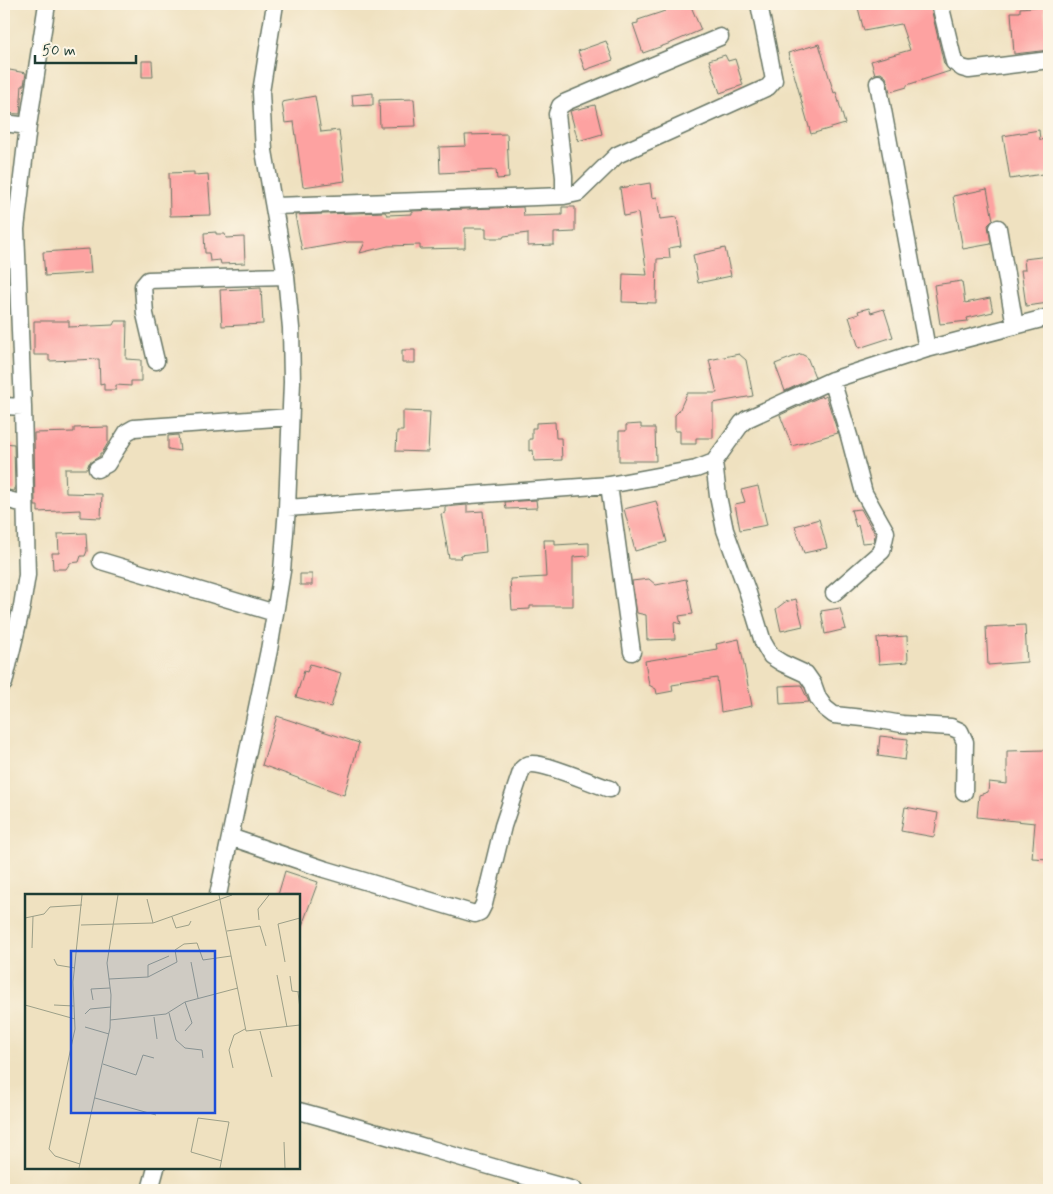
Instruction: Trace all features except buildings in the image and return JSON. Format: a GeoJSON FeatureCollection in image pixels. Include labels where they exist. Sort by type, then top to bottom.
{"type":"FeatureCollection","features":[{"type":"Feature","properties":{"kind":"street"},"geometry":{"type":"LineString","coordinates":[[4,683],[22,606],[27,575],[16,229],[28,126],[47,4]]}},
{"type":"Feature","properties":{"kind":"street"},"geometry":{"type":"LineString","coordinates":[[218,894],[270,650],[282,571],[287,508],[292,328],[275,206],[264,151],[261,92],[275,4]]}},
{"type":"Feature","properties":{"kind":"street"},"geometry":{"type":"LineString","coordinates":[[275,206],[564,196],[578,193],[617,155],[768,87],[772,83],[774,80],[758,4]]}},
{"type":"Feature","properties":{"kind":"street"},"geometry":{"type":"LineString","coordinates":[[940,4],[954,62],[962,68],[969,70],[1049,60]]}},
{"type":"Feature","properties":{"kind":"street"},"geometry":{"type":"LineString","coordinates":[[564,196],[564,177],[557,114],[560,106],[720,37]]}},
{"type":"Feature","properties":{"kind":"street"},"geometry":{"type":"LineString","coordinates":[[878,83],[927,350]]}},
{"type":"Feature","properties":{"kind":"street"},"geometry":{"type":"LineString","coordinates":[[4,123],[28,126]]}},
{"type":"Feature","properties":{"kind":"street"},"geometry":{"type":"LineString","coordinates":[[998,228],[1015,326]]}},
{"type":"Feature","properties":{"kind":"street"},"geometry":{"type":"LineString","coordinates":[[156,361],[145,314],[143,286],[148,280],[286,276]]}},
{"type":"Feature","properties":{"kind":"street"},"geometry":{"type":"LineString","coordinates":[[287,508],[609,485],[696,469],[714,462],[742,423],[747,419],[832,380],[927,350],[1049,317]]}},
{"type":"Feature","properties":{"kind":"street"},"geometry":{"type":"LineString","coordinates":[[832,380],[864,493],[886,532],[886,540],[882,551],[834,593]]}},
{"type":"Feature","properties":{"kind":"street"},"geometry":{"type":"LineString","coordinates":[[4,406],[23,407]]}},
{"type":"Feature","properties":{"kind":"street"},"geometry":{"type":"LineString","coordinates":[[97,469],[106,464],[127,432],[134,428],[290,417]]}},
{"type":"Feature","properties":{"kind":"street"},"geometry":{"type":"LineString","coordinates":[[714,462],[725,530],[764,642],[771,656],[806,674],[813,684],[818,698],[825,708],[834,715],[902,724],[951,726],[960,731],[965,742],[964,792]]}},
{"type":"Feature","properties":{"kind":"street"},"geometry":{"type":"LineString","coordinates":[[609,485],[632,652]]}},
{"type":"Feature","properties":{"kind":"street"},"geometry":{"type":"LineString","coordinates":[[4,498],[25,504]]}},
{"type":"Feature","properties":{"kind":"street"},"geometry":{"type":"LineString","coordinates":[[101,561],[275,613]]}},
{"type":"Feature","properties":{"kind":"street"},"geometry":{"type":"LineString","coordinates":[[230,837],[324,869],[475,914],[480,912],[484,904],[503,826],[522,769],[525,766],[530,764],[542,765],[610,789]]}},
{"type":"Feature","properties":{"kind":"street"},"geometry":{"type":"LineString","coordinates":[[300,1111],[574,1190]]}},
{"type":"Feature","properties":{"kind":"street"},"geometry":{"type":"LineString","coordinates":[[150,1190],[156,1169]]}}]}
